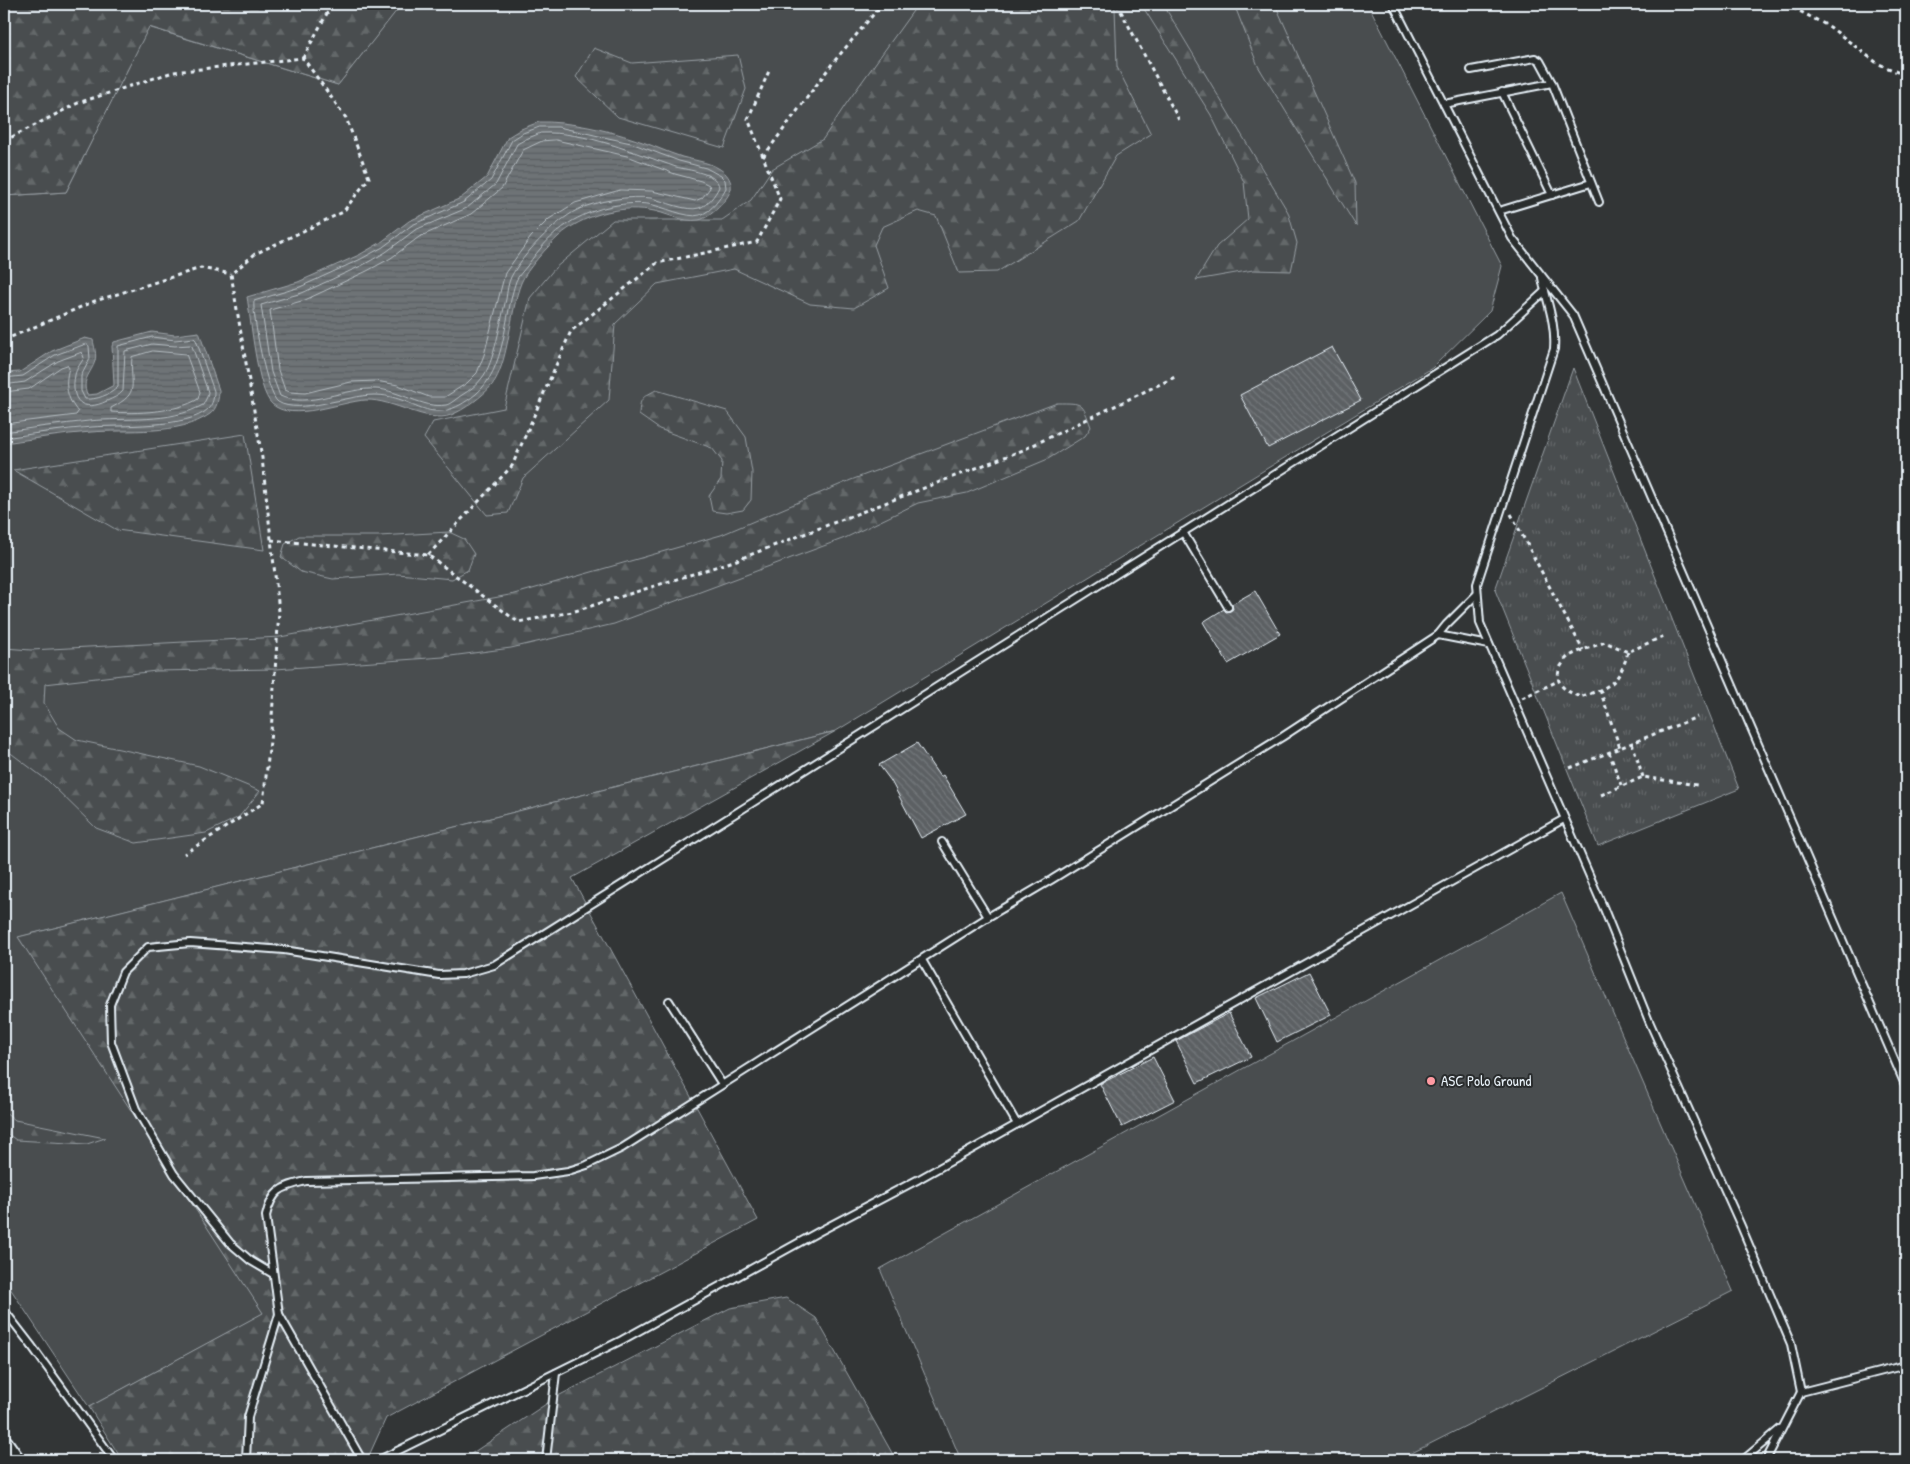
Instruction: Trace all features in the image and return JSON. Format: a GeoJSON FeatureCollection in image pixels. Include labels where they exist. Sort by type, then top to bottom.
{"type":"FeatureCollection","features":[{"type":"Feature","properties":{"kind":"street"},"geometry":{"type":"LineString","coordinates":[[4,1443],[16,1460]]}},
{"type":"Feature","properties":{"kind":"lane"},"geometry":{"type":"LineString","coordinates":[[1394,4],[1512,238],[1573,315],[1906,1087]]}},
{"type":"Feature","properties":{"kind":"lane"},"geometry":{"type":"LineString","coordinates":[[1471,70],[1536,58],[1540,60],[1552,83],[1599,202]]}},
{"type":"Feature","properties":{"kind":"lane"},"geometry":{"type":"LineString","coordinates":[[1444,104],[1552,83]]}},
{"type":"Feature","properties":{"kind":"lane"},"geometry":{"type":"LineString","coordinates":[[1502,92],[1552,195]]}},
{"type":"Feature","properties":{"kind":"lane"},"geometry":{"type":"LineString","coordinates":[[1499,211],[1591,183]]}},
{"type":"Feature","properties":{"kind":"lane"},"geometry":{"type":"LineString","coordinates":[[1542,276],[1553,318],[1555,333],[1554,349],[1477,584],[1480,623],[1604,909],[1649,1021],[1741,1226],[1791,1344],[1801,1392],[1766,1460]]}},
{"type":"Feature","properties":{"kind":"lane"},"geometry":{"type":"LineString","coordinates":[[273,1274],[251,1261],[230,1243],[174,1174],[136,1109],[111,1042],[110,1005],[123,972],[148,947],[190,943],[284,950],[438,975],[463,974],[494,965],[1497,335],[1545,291]]}},
{"type":"Feature","properties":{"kind":"lane"},"geometry":{"type":"LineString","coordinates":[[1183,532],[1228,607]]}},
{"type":"Feature","properties":{"kind":"lane"},"geometry":{"type":"LineString","coordinates":[[362,1460],[279,1314],[266,1216],[269,1203],[276,1192],[290,1185],[306,1181],[533,1176],[568,1171],[587,1165],[622,1148],[988,917],[1282,737],[1438,635],[1477,594]]}},
{"type":"Feature","properties":{"kind":"lane"},"geometry":{"type":"LineString","coordinates":[[1438,635],[1489,645]]}},
{"type":"Feature","properties":{"kind":"lane"},"geometry":{"type":"LineString","coordinates":[[378,1460],[622,1340],[812,1235],[919,1179],[1564,819]]}},
{"type":"Feature","properties":{"kind":"lane"},"geometry":{"type":"LineString","coordinates":[[942,842],[988,917]]}},
{"type":"Feature","properties":{"kind":"lane"},"geometry":{"type":"LineString","coordinates":[[922,960],[1017,1124]]}},
{"type":"Feature","properties":{"kind":"lane"},"geometry":{"type":"LineString","coordinates":[[669,1001],[722,1084]]}},
{"type":"Feature","properties":{"kind":"lane"},"geometry":{"type":"LineString","coordinates":[[4,1310],[31,1344],[114,1460]]}},
{"type":"Feature","properties":{"kind":"lane"},"geometry":{"type":"LineString","coordinates":[[246,1460],[248,1417],[279,1314]]}},
{"type":"Feature","properties":{"kind":"lane"},"geometry":{"type":"LineString","coordinates":[[1801,1392],[1906,1365]]}},
{"type":"Feature","properties":{"kind":"lane"},"geometry":{"type":"LineString","coordinates":[[546,1460],[556,1373]]}},
{"type":"Feature","properties":{"kind":"lane"},"geometry":{"type":"LineString","coordinates":[[1743,1460],[1783,1426]]}},
{"type":"Feature","properties":{"kind":"path"},"geometry":{"type":"LineString","coordinates":[[303,58],[332,4]]}},
{"type":"Feature","properties":{"kind":"path"},"geometry":{"type":"LineString","coordinates":[[763,157],[832,64],[882,4]]}},
{"type":"Feature","properties":{"kind":"path"},"geometry":{"type":"LineString","coordinates":[[1117,4],[1179,120]]}},
{"type":"Feature","properties":{"kind":"path"},"geometry":{"type":"LineString","coordinates":[[1786,4],[1830,27],[1877,63],[1906,76]]}},
{"type":"Feature","properties":{"kind":"path"},"geometry":{"type":"LineString","coordinates":[[4,140],[78,103],[173,72],[303,58]]}},
{"type":"Feature","properties":{"kind":"path"},"geometry":{"type":"LineString","coordinates":[[4,340],[95,302],[201,268],[231,274],[256,254],[343,212],[369,178],[346,118],[303,58]]}},
{"type":"Feature","properties":{"kind":"path"},"geometry":{"type":"LineString","coordinates":[[428,555],[512,466],[571,331],[657,263],[756,242],[780,199],[748,119],[769,71]]}},
{"type":"Feature","properties":{"kind":"path"},"geometry":{"type":"LineString","coordinates":[[184,854],[263,803],[271,732],[279,611],[262,458],[231,274]]}},
{"type":"Feature","properties":{"kind":"path"},"geometry":{"type":"LineString","coordinates":[[271,540],[428,555],[518,622],[572,612],[734,561],[1023,450],[1176,376]]}},
{"type":"Feature","properties":{"kind":"path"},"geometry":{"type":"LineString","coordinates":[[1504,500],[1583,650]]}},
{"type":"Feature","properties":{"kind":"path"},"geometry":{"type":"LineString","coordinates":[[1628,652],[1620,676],[1600,690],[1580,697],[1562,688],[1558,681],[1559,672],[1566,658],[1583,650],[1605,642],[1628,652],[1664,636]]}},
{"type":"Feature","properties":{"kind":"path"},"geometry":{"type":"LineString","coordinates":[[1514,702],[1558,681]]}},
{"type":"Feature","properties":{"kind":"path"},"geometry":{"type":"LineString","coordinates":[[1600,690],[1620,748]]}},
{"type":"Feature","properties":{"kind":"path"},"geometry":{"type":"LineString","coordinates":[[1570,768],[1697,717]]}},
{"type":"Feature","properties":{"kind":"path"},"geometry":{"type":"LineString","coordinates":[[1632,743],[1643,777]]}},
{"type":"Feature","properties":{"kind":"path"},"geometry":{"type":"LineString","coordinates":[[1609,752],[1621,785]]}},
{"type":"Feature","properties":{"kind":"path"},"geometry":{"type":"LineString","coordinates":[[1601,795],[1643,777],[1697,784]]}},
{"type":"Feature","properties":{"kind":"green space"},"geometry":{"type":"Polygon","coordinates":[[[4,4],[401,5],[338,85],[149,27],[66,192],[4,196],[4,4]]]}},
{"type":"Feature","properties":{"kind":"green space"},"geometry":{"type":"Polygon","coordinates":[[[401,4],[1368,4],[1502,266],[1490,311],[1432,368],[836,731],[19,937],[264,1313],[89,1407],[4,1279],[4,196],[66,192],[148,27],[338,85],[401,4]]]}},
{"type":"Feature","properties":{"kind":"green space"},"geometry":{"type":"Polygon","coordinates":[[[918,4],[1108,4],[1115,8],[1117,67],[1151,134],[1116,156],[1079,221],[997,272],[959,273],[936,216],[918,211],[882,227],[874,245],[889,288],[854,308],[810,304],[734,269],[657,284],[615,324],[609,400],[523,478],[508,513],[487,515],[424,438],[433,422],[504,408],[530,298],[555,268],[613,220],[722,220],[751,200],[772,169],[823,139],[918,4]]]}},
{"type":"Feature","properties":{"kind":"green space"},"geometry":{"type":"Polygon","coordinates":[[[1141,4],[1163,4],[1288,212],[1297,243],[1291,271],[1253,270],[1196,280],[1217,246],[1248,219],[1244,182],[1211,115],[1141,4]]]}},
{"type":"Feature","properties":{"kind":"green space"},"geometry":{"type":"Polygon","coordinates":[[[1234,4],[1275,4],[1355,183],[1356,226],[1258,66],[1234,4]]]}},
{"type":"Feature","properties":{"kind":"green space"},"geometry":{"type":"Polygon","coordinates":[[[594,48],[632,63],[738,55],[746,89],[724,148],[618,117],[576,77],[594,48]]]}},
{"type":"Feature","properties":{"kind":"green space"},"geometry":{"type":"Polygon","coordinates":[[[1573,368],[1739,789],[1598,846],[1495,590],[1573,368]]]}},
{"type":"Feature","properties":{"kind":"green space"},"geometry":{"type":"Polygon","coordinates":[[[656,390],[727,411],[746,437],[752,472],[751,500],[743,510],[726,513],[712,511],[709,496],[721,479],[722,461],[712,448],[659,429],[639,415],[642,399],[656,390]]]}},
{"type":"Feature","properties":{"kind":"green space"},"geometry":{"type":"Polygon","coordinates":[[[1057,403],[1072,403],[1083,408],[1091,427],[1085,436],[1048,459],[967,493],[918,503],[845,538],[614,624],[511,648],[443,657],[276,669],[156,671],[45,684],[44,703],[59,728],[77,740],[199,766],[260,791],[239,817],[206,833],[136,843],[96,828],[48,781],[4,748],[4,648],[31,650],[280,637],[515,594],[721,535],[851,480],[1057,403]]]}},
{"type":"Feature","properties":{"kind":"green space"},"geometry":{"type":"Polygon","coordinates":[[[245,434],[264,550],[117,530],[13,470],[245,434]]]}},
{"type":"Feature","properties":{"kind":"green space"},"geometry":{"type":"Polygon","coordinates":[[[449,532],[464,539],[474,554],[468,570],[452,579],[398,574],[333,579],[301,572],[281,557],[285,544],[299,536],[379,536],[449,532]]]}},
{"type":"Feature","properties":{"kind":"green space"},"geometry":{"type":"Polygon","coordinates":[[[836,731],[572,878],[758,1220],[386,1418],[367,1460],[122,1460],[89,1407],[263,1313],[18,937],[836,731]]]}},
{"type":"Feature","properties":{"kind":"green space","name":"ASC Polo Ground"},"geometry":{"type":"Polygon","coordinates":[[[1561,893],[1733,1291],[1398,1460],[961,1460],[880,1269],[1561,893]]]}},
{"type":"Feature","properties":{"kind":"green space"},"geometry":{"type":"Polygon","coordinates":[[[4,1111],[15,1120],[105,1138],[87,1144],[16,1140],[4,1131],[4,1111]]]}},
{"type":"Feature","properties":{"kind":"green space"},"geometry":{"type":"Polygon","coordinates":[[[786,1298],[816,1318],[896,1460],[462,1460],[558,1396],[730,1308],[786,1298]]]}},
{"type":"Feature","properties":{"kind":"water"},"geometry":{"type":"Polygon","coordinates":[[[539,122],[574,125],[612,132],[682,157],[710,164],[720,169],[729,178],[731,189],[718,208],[703,219],[693,221],[655,211],[625,209],[589,218],[559,236],[532,265],[521,283],[514,307],[506,350],[498,375],[484,394],[456,413],[442,417],[432,416],[387,403],[366,400],[292,412],[272,404],[262,385],[247,297],[298,282],[359,255],[380,243],[409,221],[461,198],[487,177],[508,137],[521,129],[539,122]]]}},
{"type":"Feature","properties":{"kind":"water"},"geometry":{"type":"Polygon","coordinates":[[[152,332],[175,335],[199,332],[219,390],[217,403],[210,414],[183,426],[168,429],[80,433],[4,443],[4,373],[20,372],[52,351],[85,338],[93,340],[96,356],[87,377],[85,389],[87,395],[97,394],[114,385],[112,346],[114,342],[152,332]]]}},
{"type":"Feature","properties":{"kind":"building"},"geometry":{"type":"Polygon","coordinates":[[[1332,347],[1361,400],[1268,448],[1240,395],[1332,347]]]}},
{"type":"Feature","properties":{"kind":"building"},"geometry":{"type":"Polygon","coordinates":[[[1255,591],[1280,634],[1228,664],[1203,622],[1224,609],[1226,612],[1230,611],[1233,609],[1232,604],[1255,591]]]}},
{"type":"Feature","properties":{"kind":"building"},"geometry":{"type":"Polygon","coordinates":[[[917,743],[940,777],[943,775],[966,814],[921,838],[891,781],[879,765],[917,743]]]}},
{"type":"Feature","properties":{"kind":"building"},"geometry":{"type":"Polygon","coordinates":[[[1309,972],[1331,1015],[1277,1042],[1256,998],[1309,972]]]}},
{"type":"Feature","properties":{"kind":"building"},"geometry":{"type":"Polygon","coordinates":[[[1229,1013],[1251,1057],[1197,1083],[1176,1041],[1229,1013]]]}},
{"type":"Feature","properties":{"kind":"building"},"geometry":{"type":"Polygon","coordinates":[[[1153,1057],[1175,1100],[1122,1127],[1100,1084],[1153,1057]]]}},
{"type":"Feature","properties":{"kind":"place","name":"ASC Polo Ground"},"geometry":{"type":"Point","coordinates":[1431,1081]}}]}
